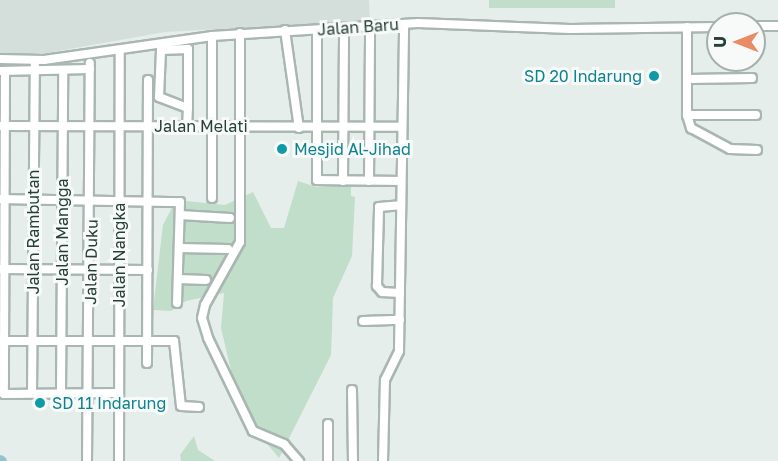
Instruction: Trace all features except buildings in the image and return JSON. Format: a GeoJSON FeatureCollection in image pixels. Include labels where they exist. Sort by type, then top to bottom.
{"type":"FeatureCollection","features":[{"type":"Feature","properties":{"kind":"street","name":"Jalan Baru"},"geometry":{"type":"LineString","coordinates":[[0,59],[35,61],[240,33],[344,30],[404,24],[570,29],[706,27]]}},
{"type":"Feature","properties":{"kind":"street"},"geometry":{"type":"LineString","coordinates":[[383,461],[385,380],[398,357],[400,320],[400,181],[404,24]]}},
{"type":"Feature","properties":{"kind":"street"},"geometry":{"type":"LineString","coordinates":[[369,181],[370,27]]}},
{"type":"Feature","properties":{"kind":"street"},"geometry":{"type":"LineString","coordinates":[[687,27],[687,115],[691,128],[730,149],[757,150]]}},
{"type":"Feature","properties":{"kind":"street"},"geometry":{"type":"LineString","coordinates":[[285,30],[299,128]]}},
{"type":"Feature","properties":{"kind":"street"},"geometry":{"type":"LineString","coordinates":[[343,181],[344,30]]}},
{"type":"Feature","properties":{"kind":"street"},"geometry":{"type":"LineString","coordinates":[[316,31],[317,180],[400,181]]}},
{"type":"Feature","properties":{"kind":"street"},"geometry":{"type":"LineString","coordinates":[[240,33],[240,242],[203,310],[208,338],[253,431],[284,444],[299,461]]}},
{"type":"Feature","properties":{"kind":"street"},"geometry":{"type":"LineString","coordinates":[[212,36],[213,198]]}},
{"type":"Feature","properties":{"kind":"street"},"geometry":{"type":"LineString","coordinates":[[187,127],[188,108],[188,49],[161,50],[159,97],[188,108]]}},
{"type":"Feature","properties":{"kind":"street","name":"Jalan Nangka"},"geometry":{"type":"LineString","coordinates":[[119,461],[120,50]]}},
{"type":"Feature","properties":{"kind":"street","name":"Jalan Rambutan"},"geometry":{"type":"LineString","coordinates":[[32,393],[35,61]]}},
{"type":"Feature","properties":{"kind":"street","name":"Jalan Duku"},"geometry":{"type":"LineString","coordinates":[[63,70],[90,66],[90,393],[87,461]]}},
{"type":"Feature","properties":{"kind":"street"},"geometry":{"type":"LineString","coordinates":[[63,70],[2,71],[4,394],[119,393]]}},
{"type":"Feature","properties":{"kind":"street","name":"Jalan Mangga"},"geometry":{"type":"LineString","coordinates":[[61,393],[63,70]]}},
{"type":"Feature","properties":{"kind":"street"},"geometry":{"type":"LineString","coordinates":[[688,79],[752,78]]}},
{"type":"Feature","properties":{"kind":"street"},"geometry":{"type":"LineString","coordinates":[[147,363],[148,80]]}},
{"type":"Feature","properties":{"kind":"street"},"geometry":{"type":"LineString","coordinates":[[687,115],[756,115]]}},
{"type":"Feature","properties":{"kind":"street","name":"Jalan Melati"},"geometry":{"type":"LineString","coordinates":[[2,126],[401,127]]}},
{"type":"Feature","properties":{"kind":"street"},"geometry":{"type":"LineString","coordinates":[[2,199],[119,199],[180,202],[177,303]]}},
{"type":"Feature","properties":{"kind":"street"},"geometry":{"type":"LineString","coordinates":[[400,206],[379,206],[377,286],[382,292],[400,293]]}},
{"type":"Feature","properties":{"kind":"street"},"geometry":{"type":"LineString","coordinates":[[180,215],[230,218]]}},
{"type":"Feature","properties":{"kind":"street"},"geometry":{"type":"LineString","coordinates":[[179,248],[228,249]]}},
{"type":"Feature","properties":{"kind":"street"},"geometry":{"type":"LineString","coordinates":[[2,269],[148,270]]}},
{"type":"Feature","properties":{"kind":"street"},"geometry":{"type":"LineString","coordinates":[[178,279],[206,280]]}},
{"type":"Feature","properties":{"kind":"street"},"geometry":{"type":"LineString","coordinates":[[363,321],[400,320]]}},
{"type":"Feature","properties":{"kind":"street"},"geometry":{"type":"LineString","coordinates":[[2,341],[147,340],[175,342],[182,406],[199,407]]}},
{"type":"Feature","properties":{"kind":"street"},"geometry":{"type":"LineString","coordinates":[[352,390],[353,461]]}},
{"type":"Feature","properties":{"kind":"street"},"geometry":{"type":"LineString","coordinates":[[328,424],[328,461]]}},
{"type":"Feature","properties":{"kind":"shaded area"},"geometry":{"type":"Polygon","coordinates":[[[0,0],[369,0],[370,21],[165,32],[47,53],[0,53],[0,0]]]}},
{"type":"Feature","properties":{"kind":"green space"},"geometry":{"type":"Polygon","coordinates":[[[489,0],[615,0],[615,8],[489,8],[489,0]]]}},
{"type":"Feature","properties":{"kind":"green space"},"geometry":{"type":"Polygon","coordinates":[[[298,181],[316,187],[351,185],[351,196],[355,197],[352,256],[333,298],[331,355],[279,458],[241,413],[221,328],[224,293],[186,301],[171,311],[153,310],[163,225],[176,200],[225,205],[253,192],[271,228],[284,228],[298,181]]]}},
{"type":"Feature","properties":{"kind":"green space"},"geometry":{"type":"Polygon","coordinates":[[[194,436],[198,450],[215,461],[181,461],[180,455],[194,436]]]}},
{"type":"Feature","properties":{"kind":"place","name":"SD 20 Indarung"},"geometry":{"type":"Point","coordinates":[654,76]}},
{"type":"Feature","properties":{"kind":"place","name":"Mesjid Al-Jihad"},"geometry":{"type":"Point","coordinates":[282,149]}},
{"type":"Feature","properties":{"kind":"place","name":"SD 11 Indarung"},"geometry":{"type":"Point","coordinates":[40,403]}}]}
